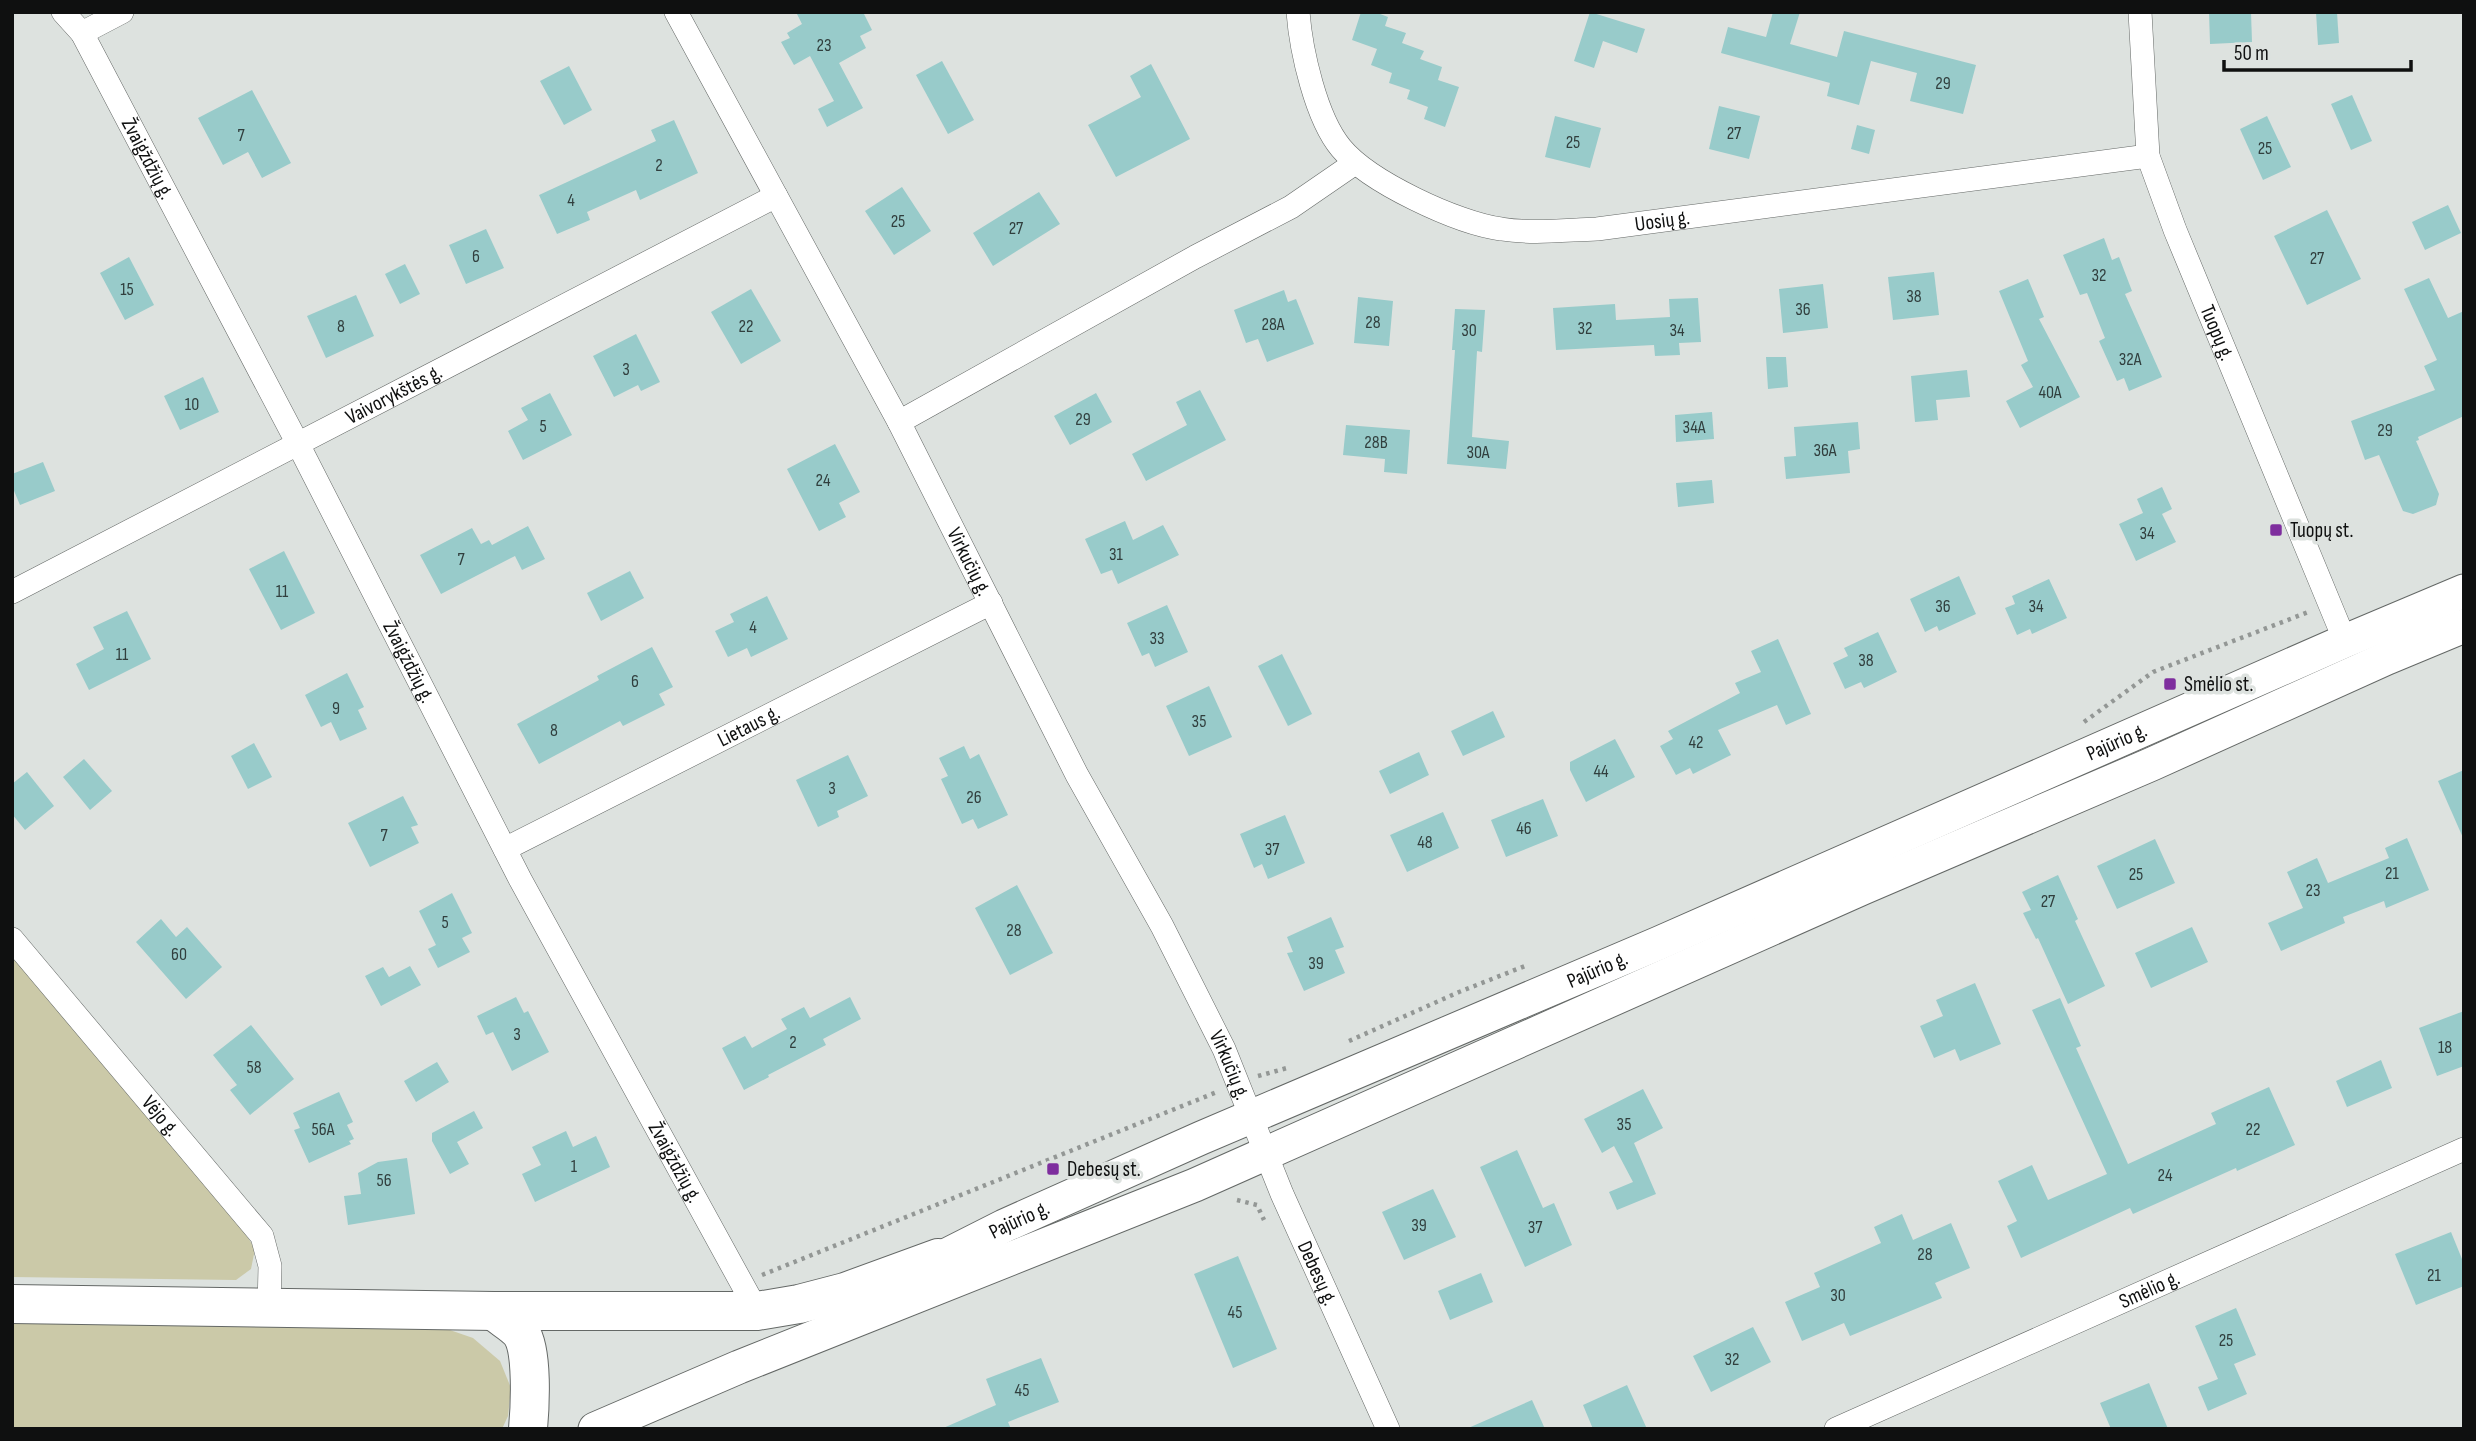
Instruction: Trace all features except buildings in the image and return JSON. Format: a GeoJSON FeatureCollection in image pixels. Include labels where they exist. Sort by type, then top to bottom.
{"type":"FeatureCollection","features":[{"type":"Feature","properties":{"kind":"highway"},"geometry":{"type":"LineString","coordinates":[[12,1304],[494,1311],[750,1297],[799,1304],[845,1293],[938,1258]]}},
{"type":"Feature","properties":{"kind":"highway"},"geometry":{"type":"LineString","coordinates":[[494,1311],[521,1334],[529,1364],[531,1402],[528,1429]]}},
{"type":"Feature","properties":{"kind":"main road","name":"Pajūrio g."},"geometry":{"type":"LineString","coordinates":[[739,1367],[938,1258],[1004,1226],[1251,1116],[1659,943],[2464,591]]}},
{"type":"Feature","properties":{"kind":"main road","name":"Pajūrio g."},"geometry":{"type":"LineString","coordinates":[[595,1429],[739,1367],[1195,1185],[1863,888],[2464,626]]}},
{"type":"Feature","properties":{"kind":"street","name":"Žvaigždžių g."},"geometry":{"type":"LineString","coordinates":[[63,12],[82,33],[298,444],[505,849],[655,1128],[750,1297]]}},
{"type":"Feature","properties":{"kind":"street"},"geometry":{"type":"LineString","coordinates":[[82,33],[122,12]]}},
{"type":"Feature","properties":{"kind":"street","name":"Virkučių g."},"geometry":{"type":"LineString","coordinates":[[676,12],[899,422],[1077,775],[1163,926],[1224,1049],[1251,1116]]}},
{"type":"Feature","properties":{"kind":"street","name":"Uosių g."},"geometry":{"type":"LineString","coordinates":[[1298,12],[1300,37],[1315,95],[1339,146],[1355,163],[1385,185],[1475,223],[1501,229],[1597,229],[2148,156]]}},
{"type":"Feature","properties":{"kind":"street","name":"Tuopų g."},"geometry":{"type":"LineString","coordinates":[[2140,12],[2148,156],[2175,230],[2345,641]]}},
{"type":"Feature","properties":{"kind":"street"},"geometry":{"type":"LineString","coordinates":[[899,422],[1195,257],[1291,207],[1355,163]]}},
{"type":"Feature","properties":{"kind":"street","name":"Vaivorykštės g."},"geometry":{"type":"LineString","coordinates":[[12,592],[776,196]]}},
{"type":"Feature","properties":{"kind":"street","name":"Lietaus g."},"geometry":{"type":"LineString","coordinates":[[505,849],[991,603]]}},
{"type":"Feature","properties":{"kind":"street","name":"Vėjo g."},"geometry":{"type":"LineString","coordinates":[[12,939],[262,1236],[270,1266],[269,1309]]}},
{"type":"Feature","properties":{"kind":"street","name":"Debesų g."},"geometry":{"type":"LineString","coordinates":[[1251,1116],[1282,1194],[1388,1429]]}},
{"type":"Feature","properties":{"kind":"street","name":"Smėlio g."},"geometry":{"type":"LineString","coordinates":[[1836,1429],[2464,1149]]}},
{"type":"Feature","properties":{"kind":"path"},"geometry":{"type":"LineString","coordinates":[[2079,726],[2153,672],[2329,604]]}},
{"type":"Feature","properties":{"kind":"path"},"geometry":{"type":"LineString","coordinates":[[1339,1045],[1532,963]]}},
{"type":"Feature","properties":{"kind":"path"},"geometry":{"type":"LineString","coordinates":[[1258,1076],[1291,1067]]}},
{"type":"Feature","properties":{"kind":"path"},"geometry":{"type":"LineString","coordinates":[[750,1297],[1217,1092]]}},
{"type":"Feature","properties":{"kind":"path"},"geometry":{"type":"LineString","coordinates":[[1227,1199],[1257,1205],[1265,1220]]}},
{"type":"Feature","properties":{"kind":"shaded area"},"geometry":{"type":"Polygon","coordinates":[[[12,954],[242,1228],[255,1249],[251,1269],[236,1280],[12,1277],[12,954]]]}},
{"type":"Feature","properties":{"kind":"shaded area"},"geometry":{"type":"Polygon","coordinates":[[[12,1321],[444,1328],[473,1338],[500,1361],[511,1388],[508,1416],[502,1429],[12,1429],[12,1321]]]}},
{"type":"Feature","properties":{"kind":"place","name":"Tuopų st."},"geometry":{"type":"Point","coordinates":[2276,530]}},
{"type":"Feature","properties":{"kind":"place","name":"Smėlio st."},"geometry":{"type":"Point","coordinates":[2170,684]}},
{"type":"Feature","properties":{"kind":"place","name":"Debesų st."},"geometry":{"type":"Point","coordinates":[1053,1169]}}]}
